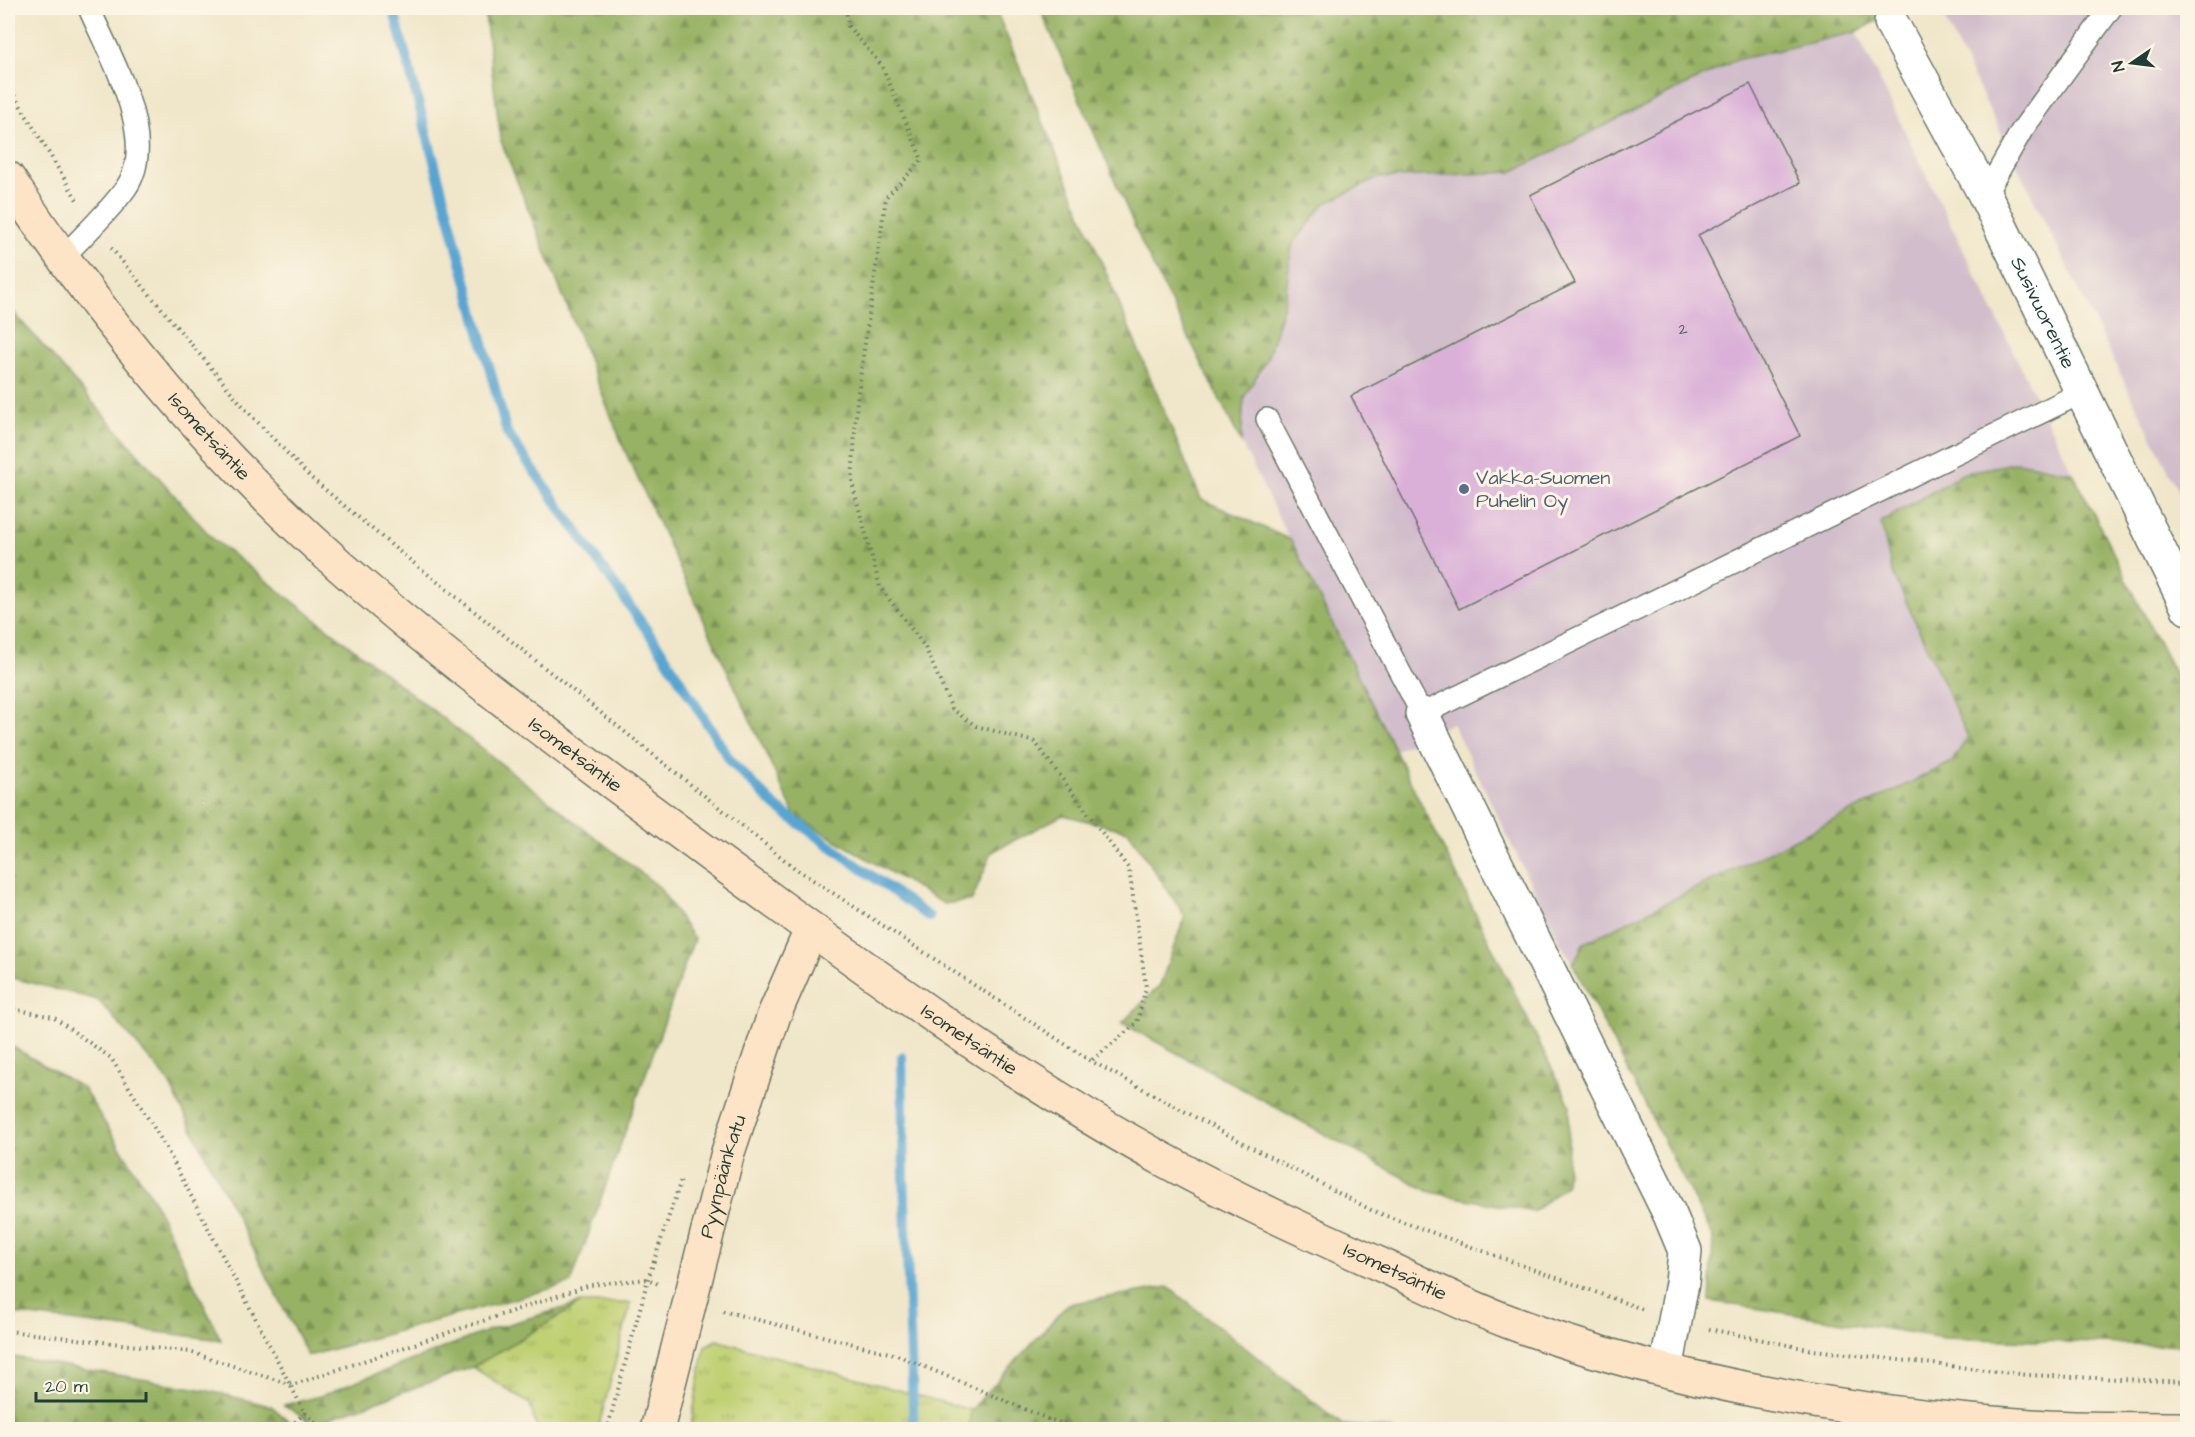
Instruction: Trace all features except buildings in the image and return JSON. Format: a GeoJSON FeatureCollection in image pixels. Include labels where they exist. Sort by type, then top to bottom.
{"type":"FeatureCollection","features":[{"type":"Feature","properties":{"kind":"main road","name":"Isometsäntie"},"geometry":{"type":"LineString","coordinates":[[8,178],[61,259],[235,465],[335,562],[419,632],[583,760],[811,930],[1010,1066],[1161,1158],[1262,1211],[1506,1321],[1666,1370],[1798,1398],[1915,1415],[2035,1427],[2187,1429]]}},
{"type":"Feature","properties":{"kind":"main road","name":"Pyynpäänkatu"},"geometry":{"type":"LineString","coordinates":[[657,1430],[728,1152],[774,1015],[811,930]]}},
{"type":"Feature","properties":{"kind":"street","name":"Susivuorentie"},"geometry":{"type":"LineString","coordinates":[[1891,22],[1984,195],[2187,608]]}},
{"type":"Feature","properties":{"kind":"street"},"geometry":{"type":"LineString","coordinates":[[1422,714],[1670,1215],[1685,1251],[1666,1370]]}},
{"type":"Feature","properties":{"kind":"lane"},"geometry":{"type":"LineString","coordinates":[[61,259],[127,186],[138,150],[130,99],[89,8]]}},
{"type":"Feature","properties":{"kind":"lane"},"geometry":{"type":"LineString","coordinates":[[1984,195],[2022,130],[2111,8]]}},
{"type":"Feature","properties":{"kind":"lane"},"geometry":{"type":"LineString","coordinates":[[1267,419],[1422,714],[2081,393]]}},
{"type":"Feature","properties":{"kind":"path"},"geometry":{"type":"LineString","coordinates":[[846,8],[848,26],[882,66],[922,160],[886,197],[857,399],[852,483],[880,587],[926,647],[952,709],[976,726],[1035,742],[1129,869],[1146,987],[1137,1023],[1091,1061]]}},
{"type":"Feature","properties":{"kind":"path"},"geometry":{"type":"LineString","coordinates":[[8,85],[93,226],[247,411],[310,477],[395,548],[796,869],[1091,1061],[1373,1211],[1675,1322],[1813,1350],[2028,1375],[2187,1382]]}},
{"type":"Feature","properties":{"kind":"path"},"geometry":{"type":"LineString","coordinates":[[8,1008],[53,1017],[111,1058],[164,1144],[305,1413],[326,1430]]}},
{"type":"Feature","properties":{"kind":"path"},"geometry":{"type":"LineString","coordinates":[[8,1331],[190,1352],[292,1385],[590,1286],[648,1279],[720,1311],[897,1355],[1048,1419],[1086,1430]]}},
{"type":"Feature","properties":{"kind":"path"},"geometry":{"type":"LineString","coordinates":[[286,1430],[305,1413]]}},
{"type":"Feature","properties":{"kind":"path"},"geometry":{"type":"LineString","coordinates":[[1048,1419],[1050,1430]]}},
{"type":"Feature","properties":{"kind":"shaded area"},"geometry":{"type":"Polygon","coordinates":[[[1939,8],[2187,8],[2187,508],[1939,8]]]}},
{"type":"Feature","properties":{"kind":"shaded area"},"geometry":{"type":"Polygon","coordinates":[[[1856,32],[2073,473],[2018,462],[1881,522],[1892,571],[1968,737],[1952,762],[1584,943],[1573,964],[1558,939],[1452,723],[1394,751],[1241,442],[1244,397],[1267,359],[1284,305],[1292,246],[1324,204],[1378,178],[1512,172],[1736,60],[1856,32]]]}},
{"type":"Feature","properties":{"kind":"green space"},"geometry":{"type":"Polygon","coordinates":[[[484,8],[995,8],[1201,499],[1291,540],[1570,1105],[1566,1185],[1533,1212],[1430,1192],[1122,1023],[1160,985],[1185,916],[1128,831],[1063,815],[992,852],[972,900],[944,904],[795,816],[625,451],[501,141],[484,8]]]}},
{"type":"Feature","properties":{"kind":"green space"},"geometry":{"type":"Polygon","coordinates":[[[1040,8],[1900,8],[1856,32],[1736,60],[1512,172],[1378,178],[1324,204],[1292,246],[1284,305],[1267,359],[1244,397],[1241,442],[1144,248],[1040,8]]]}},
{"type":"Feature","properties":{"kind":"green space"},"geometry":{"type":"Polygon","coordinates":[[[8,306],[213,539],[659,887],[694,939],[571,1283],[308,1356],[166,1078],[98,1000],[8,977],[8,306]]]}},
{"type":"Feature","properties":{"kind":"green space"},"geometry":{"type":"Polygon","coordinates":[[[2018,462],[2073,473],[2187,699],[2187,1346],[1944,1338],[1710,1301],[1713,1237],[1573,964],[1584,943],[1952,762],[1968,737],[1892,571],[1881,522],[1964,473],[2018,462]]]}},
{"type":"Feature","properties":{"kind":"green space"},"geometry":{"type":"Polygon","coordinates":[[[8,1044],[83,1088],[153,1199],[221,1340],[8,1313],[8,1044]]]}},
{"type":"Feature","properties":{"kind":"green space"},"geometry":{"type":"Polygon","coordinates":[[[1168,1287],[1343,1425],[1393,1429],[969,1429],[971,1410],[1068,1304],[1168,1287]]]}},
{"type":"Feature","properties":{"kind":"green space"},"geometry":{"type":"Polygon","coordinates":[[[581,1303],[631,1303],[598,1429],[537,1429],[530,1404],[473,1367],[581,1303]]]}},
{"type":"Feature","properties":{"kind":"green space"},"geometry":{"type":"Polygon","coordinates":[[[581,1303],[473,1367],[313,1424],[284,1405],[320,1396],[495,1328],[581,1303]]]}},
{"type":"Feature","properties":{"kind":"green space"},"geometry":{"type":"Polygon","coordinates":[[[716,1340],[971,1410],[969,1429],[690,1430],[705,1346],[716,1340]]]}},
{"type":"Feature","properties":{"kind":"green space"},"geometry":{"type":"Polygon","coordinates":[[[8,1356],[205,1390],[271,1406],[298,1429],[8,1429],[8,1356]]]}},
{"type":"Feature","properties":{"kind":"waterway"},"geometry":{"type":"LineString","coordinates":[[393,8],[507,433],[663,653],[732,763],[776,807],[929,917]]}},
{"type":"Feature","properties":{"kind":"waterway"},"geometry":{"type":"LineString","coordinates":[[902,1057],[904,1178],[914,1430]]}},
{"type":"Feature","properties":{"kind":"place","name":"Vakka-Suomen Puhelin Oy"},"geometry":{"type":"Point","coordinates":[1464,489]}}]}
